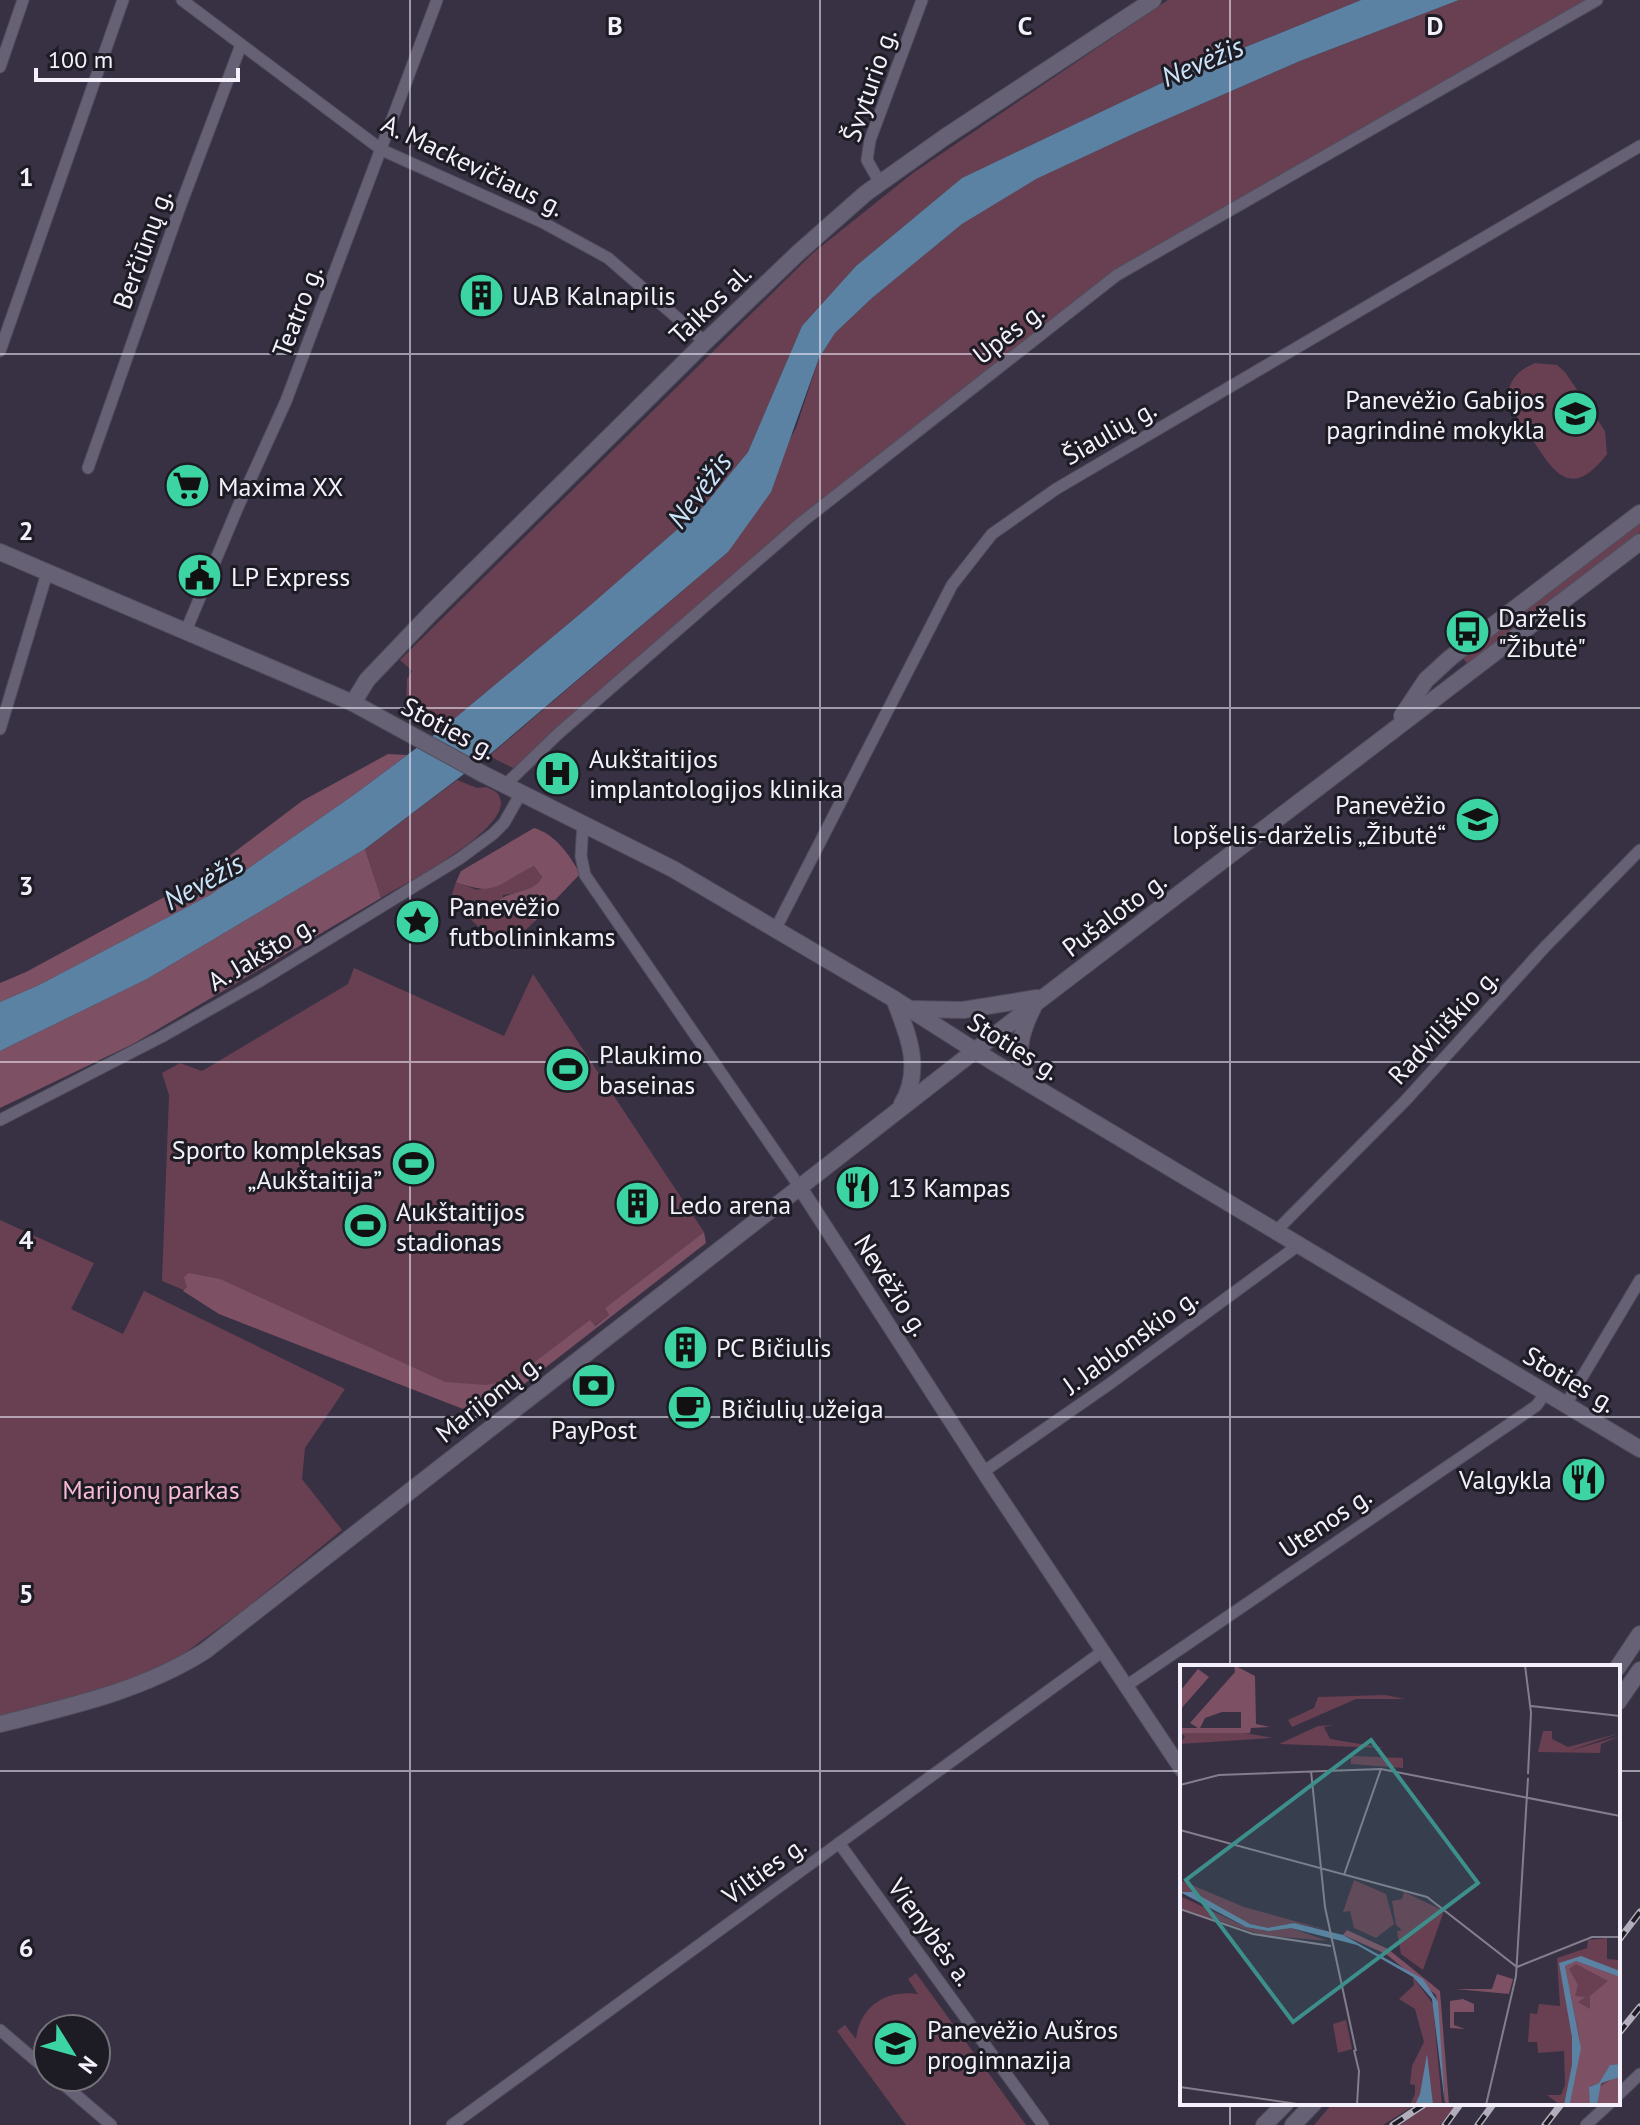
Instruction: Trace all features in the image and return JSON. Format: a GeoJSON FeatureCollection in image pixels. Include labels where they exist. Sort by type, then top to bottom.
{"type":"FeatureCollection","features":[{"type":"Feature","properties":{"kind":"main road","name":"Taikos al."},"geometry":{"type":"LineString","coordinates":[[353,703],[367,680],[431,613],[798,253],[880,183],[1153,0]]}},
{"type":"Feature","properties":{"kind":"main road","name":"Pušaloto g."},"geometry":{"type":"LineString","coordinates":[[1395,728],[1433,673],[1640,513]]}},
{"type":"Feature","properties":{"kind":"main road","name":"Pušaloto g."},"geometry":{"type":"LineString","coordinates":[[975,1051],[1640,542]]}},
{"type":"Feature","properties":{"kind":"main road","name":"Stoties g."},"geometry":{"type":"LineString","coordinates":[[0,552],[353,703],[483,774],[673,869],[1640,1449]]}},
{"type":"Feature","properties":{"kind":"main road"},"geometry":{"type":"LineString","coordinates":[[894,999],[913,1060],[910,1091],[899,1109]]}},
{"type":"Feature","properties":{"kind":"main road"},"geometry":{"type":"LineString","coordinates":[[910,1009],[963,1010],[1041,999]]}},
{"type":"Feature","properties":{"kind":"main road"},"geometry":{"type":"LineString","coordinates":[[1035,1087],[1023,1071],[1020,1047],[1024,1025],[1041,999]]}},
{"type":"Feature","properties":{"kind":"main road","name":"Marijonų g."},"geometry":{"type":"LineString","coordinates":[[0,1724],[93,1701],[180,1667],[205,1651],[975,1051]]}},
{"type":"Feature","properties":{"kind":"main road"},"geometry":{"type":"LineString","coordinates":[[1619,1665],[1640,1634]]}},
{"type":"Feature","properties":{"kind":"main road"},"geometry":{"type":"LineString","coordinates":[[1620,1699],[1640,1670]]}},
{"type":"Feature","properties":{"kind":"main road"},"geometry":{"type":"LineString","coordinates":[[1264,2125],[1284,2105]]}},
{"type":"Feature","properties":{"kind":"main road"},"geometry":{"type":"LineString","coordinates":[[1293,2125],[1312,2105]]}},
{"type":"Feature","properties":{"kind":"street"},"geometry":{"type":"LineString","coordinates":[[0,67],[23,0]]}},
{"type":"Feature","properties":{"kind":"street"},"geometry":{"type":"LineString","coordinates":[[0,351],[123,0]]}},
{"type":"Feature","properties":{"kind":"street","name":"A. Mackevičiaus g."},"geometry":{"type":"LineString","coordinates":[[182,0],[382,150],[542,222],[608,258],[705,342]]}},
{"type":"Feature","properties":{"kind":"street","name":"Teatro g."},"geometry":{"type":"LineString","coordinates":[[185,633],[286,401],[437,0]]}},
{"type":"Feature","properties":{"kind":"street","name":"Švyturio g."},"geometry":{"type":"LineString","coordinates":[[880,183],[867,160],[870,140],[922,0]]}},
{"type":"Feature","properties":{"kind":"street","name":"Upės g."},"geometry":{"type":"LineString","coordinates":[[513,789],[559,733],[802,522],[1117,275],[1597,0]]}},
{"type":"Feature","properties":{"kind":"street","name":"Berčiūnų g."},"geometry":{"type":"LineString","coordinates":[[88,468],[241,45]]}},
{"type":"Feature","properties":{"kind":"street","name":"Šiaulių g."},"geometry":{"type":"LineString","coordinates":[[776,928],[952,585],[992,534],[1056,489],[1640,146]]}},
{"type":"Feature","properties":{"kind":"street"},"geometry":{"type":"LineString","coordinates":[[0,729],[47,573]]}},
{"type":"Feature","properties":{"kind":"street","name":"A. Jakšto g."},"geometry":{"type":"LineString","coordinates":[[0,1120],[177,1029],[459,859],[504,823],[513,789]]}},
{"type":"Feature","properties":{"kind":"street","name":"Nevėžio g."},"geometry":{"type":"LineString","coordinates":[[583,823],[581,856],[585,875],[799,1186],[983,1472],[1180,1767]]}},
{"type":"Feature","properties":{"kind":"street","name":"Radviliškio g."},"geometry":{"type":"LineString","coordinates":[[1277,1230],[1405,1101],[1544,948],[1640,850]]}},
{"type":"Feature","properties":{"kind":"street","name":"J. Jablonskio g."},"geometry":{"type":"LineString","coordinates":[[983,1472],[1300,1244]]}},
{"type":"Feature","properties":{"kind":"street"},"geometry":{"type":"LineString","coordinates":[[1566,1404],[1640,1280]]}},
{"type":"Feature","properties":{"kind":"street","name":"Utenos g."},"geometry":{"type":"LineString","coordinates":[[1126,1686],[1536,1406],[1546,1393]]}},
{"type":"Feature","properties":{"kind":"street","name":"Vilties g."},"geometry":{"type":"LineString","coordinates":[[452,2125],[1103,1651]]}},
{"type":"Feature","properties":{"kind":"street","name":"Vienybės a."},"geometry":{"type":"LineString","coordinates":[[839,1843],[1043,2125]]}},
{"type":"Feature","properties":{"kind":"street"},"geometry":{"type":"LineString","coordinates":[[0,2030],[32,2057]]}},
{"type":"Feature","properties":{"kind":"street"},"geometry":{"type":"LineString","coordinates":[[1620,2093],[1640,2074]]}},
{"type":"Feature","properties":{"kind":"street"},"geometry":{"type":"LineString","coordinates":[[74,2093],[111,2125]]}},
{"type":"Feature","properties":{"kind":"street"},"geometry":{"type":"LineString","coordinates":[[1586,2125],[1608,2105]]}},
{"type":"Feature","properties":{"kind":"green space"},"geometry":{"type":"Polygon","coordinates":[[[1168,0],[1361,0],[1187,71],[962,178],[856,266],[802,326],[748,452],[703,507],[442,729],[406,709],[407,679],[412,671],[400,660],[813,253],[913,173],[1168,0]]]}},
{"type":"Feature","properties":{"kind":"green space"},"geometry":{"type":"Polygon","coordinates":[[[1459,0],[1597,0],[1117,275],[656,644],[513,768],[489,756],[728,552],[796,428],[819,358],[835,333],[872,298],[962,224],[1035,179],[1135,133],[1300,61],[1459,0]]]}},
{"type":"Feature","properties":{"kind":"green space"},"geometry":{"type":"Polygon","coordinates":[[[1535,363],[1557,365],[1565,372],[1605,431],[1607,454],[1582,477],[1572,479],[1554,469],[1511,405],[1509,389],[1513,379],[1535,363]]]}},
{"type":"Feature","properties":{"kind":"green space"},"geometry":{"type":"Polygon","coordinates":[[[1640,522],[1640,532],[1468,665],[1463,658],[1640,522]]]}},
{"type":"Feature","properties":{"kind":"green space"},"geometry":{"type":"Polygon","coordinates":[[[457,780],[496,792],[500,798],[499,811],[490,825],[454,854],[381,898],[365,849],[457,780]]]}},
{"type":"Feature","properties":{"kind":"green space"},"geometry":{"type":"Polygon","coordinates":[[[534,866],[542,877],[535,885],[521,892],[503,895],[500,909],[535,921],[510,945],[484,932],[451,897],[456,882],[477,890],[534,866]]]}},
{"type":"Feature","properties":{"kind":"green space","name":"Sporto kompleksas „Aukštaitija”"},"geometry":{"type":"Polygon","coordinates":[[[354,968],[504,1036],[533,974],[704,1232],[605,1308],[609,1315],[594,1326],[590,1321],[505,1388],[427,1391],[162,1281],[169,1095],[162,1073],[180,1063],[202,1071],[348,984],[354,968]]]}},
{"type":"Feature","properties":{"kind":"green space","name":"Marijonų parkas"},"geometry":{"type":"Polygon","coordinates":[[[0,1220],[94,1263],[71,1309],[123,1334],[144,1291],[345,1389],[305,1448],[302,1479],[342,1530],[245,1609],[178,1658],[148,1674],[109,1688],[0,1716],[0,1220]]]}},
{"type":"Feature","properties":{"kind":"green space"},"geometry":{"type":"Polygon","coordinates":[[[916,1973],[1026,2125],[906,2125],[837,2031],[845,2025],[856,2039],[863,2017],[876,2002],[895,1994],[918,1994],[908,1979],[916,1973]]]}},
{"type":"Feature","properties":{"kind":"green space"},"geometry":{"type":"Polygon","coordinates":[[[1331,2105],[1415,2105],[1383,2125],[1314,2125],[1331,2105]]]}},
{"type":"Feature","properties":{"kind":"green space"},"geometry":{"type":"Polygon","coordinates":[[[1429,2105],[1455,2105],[1440,2125],[1400,2125],[1429,2105]]]}},
{"type":"Feature","properties":{"kind":"shaded area"},"geometry":{"type":"Polygon","coordinates":[[[388,754],[407,755],[210,895],[39,985],[0,1002],[0,983],[203,876],[302,801],[388,754]]]}},
{"type":"Feature","properties":{"kind":"shaded area"},"geometry":{"type":"Polygon","coordinates":[[[534,828],[549,835],[561,846],[580,874],[535,921],[499,909],[496,903],[538,883],[542,877],[534,866],[490,888],[470,887],[456,882],[461,871],[534,828]]]}},
{"type":"Feature","properties":{"kind":"shaded area"},"geometry":{"type":"Polygon","coordinates":[[[365,849],[381,898],[133,1044],[0,1108],[0,1051],[147,979],[365,849]]]}},
{"type":"Feature","properties":{"kind":"shaded area"},"geometry":{"type":"Polygon","coordinates":[[[704,1232],[706,1243],[514,1392],[463,1409],[219,1314],[183,1291],[187,1287],[184,1277],[189,1273],[220,1279],[445,1382],[486,1385],[511,1380],[590,1320],[595,1326],[609,1315],[605,1308],[704,1232]]]}},
{"type":"Feature","properties":{"kind":"water"},"geometry":{"type":"Polygon","coordinates":[[[1361,0],[1459,0],[1300,61],[1135,133],[1036,179],[962,224],[872,298],[835,333],[819,358],[771,492],[728,552],[489,755],[365,849],[147,979],[0,1051],[0,1002],[39,985],[210,895],[355,794],[442,729],[703,507],[748,452],[802,326],[856,266],[962,178],[1187,71],[1361,0]]]}},
{"type":"Feature","properties":{"kind":"railway"},"geometry":{"type":"LineString","coordinates":[[1620,1938],[1640,1912]]}},
{"type":"Feature","properties":{"kind":"railway"},"geometry":{"type":"LineString","coordinates":[[1620,2032],[1640,2007]]}},
{"type":"Feature","properties":{"kind":"railway"},"geometry":{"type":"LineString","coordinates":[[1393,2125],[1423,2105]]}},
{"type":"Feature","properties":{"kind":"railway"},"geometry":{"type":"LineString","coordinates":[[1445,2125],[1460,2105]]}},
{"type":"Feature","properties":{"kind":"railway"},"geometry":{"type":"LineString","coordinates":[[1478,2125],[1493,2105]]}},
{"type":"Feature","properties":{"kind":"railway"},"geometry":{"type":"LineString","coordinates":[[1545,2125],[1560,2105]]}},
{"type":"Feature","properties":{"kind":"place","name":"UAB Kalnapilis"},"geometry":{"type":"Point","coordinates":[481,295]}},
{"type":"Feature","properties":{"kind":"place","name":"Panevėžio Gabijos pagrindinė mokykla"},"geometry":{"type":"Point","coordinates":[1576,414]}},
{"type":"Feature","properties":{"kind":"place","name":"Maxima XX"},"geometry":{"type":"Point","coordinates":[187,486]}},
{"type":"Feature","properties":{"kind":"place","name":"LP Express"},"geometry":{"type":"Point","coordinates":[200,576]}},
{"type":"Feature","properties":{"kind":"place","name":"Darželis \"Žibutė\""},"geometry":{"type":"Point","coordinates":[1467,632]}},
{"type":"Feature","properties":{"kind":"place","name":"Aukštaitijos implantologijos klinika"},"geometry":{"type":"Point","coordinates":[558,773]}},
{"type":"Feature","properties":{"kind":"place","name":"Panevėžio lopšelis-darželis „Žibutė“"},"geometry":{"type":"Point","coordinates":[1477,819]}},
{"type":"Feature","properties":{"kind":"place","name":"Panevėžio futbolininkams"},"geometry":{"type":"Point","coordinates":[418,921]}},
{"type":"Feature","properties":{"kind":"place","name":"Plaukimo baseinas"},"geometry":{"type":"Point","coordinates":[568,1069]}},
{"type":"Feature","properties":{"kind":"place","name":"Sporto kompleksas „Aukštaitija”"},"geometry":{"type":"Point","coordinates":[413,1164]}},
{"type":"Feature","properties":{"kind":"place","name":"13 Kampas"},"geometry":{"type":"Point","coordinates":[857,1187]}},
{"type":"Feature","properties":{"kind":"place","name":"Ledo arena"},"geometry":{"type":"Point","coordinates":[638,1204]}},
{"type":"Feature","properties":{"kind":"place","name":"Aukštaitijos stadionas"},"geometry":{"type":"Point","coordinates":[365,1226]}},
{"type":"Feature","properties":{"kind":"place","name":"PC Bičiulis"},"geometry":{"type":"Point","coordinates":[685,1347]}},
{"type":"Feature","properties":{"kind":"place","name":"PayPost"},"geometry":{"type":"Point","coordinates":[594,1386]}},
{"type":"Feature","properties":{"kind":"place","name":"Bičiulių užeiga"},"geometry":{"type":"Point","coordinates":[690,1408]}},
{"type":"Feature","properties":{"kind":"place","name":"Valgykla"},"geometry":{"type":"Point","coordinates":[1583,1479]}},
{"type":"Feature","properties":{"kind":"place","name":"Panevėžio Aušros progimnazija"},"geometry":{"type":"Point","coordinates":[896,2044]}},
{"type":"Feature","properties":{"kind":"water label","name":"Nevėžis"},"geometry":{"type":"Point","coordinates":[1202,61]}},
{"type":"Feature","properties":{"kind":"water label","name":"Nevėžis"},"geometry":{"type":"Point","coordinates":[699,490]}},
{"type":"Feature","properties":{"kind":"water label","name":"Nevėžis"},"geometry":{"type":"Point","coordinates":[203,881]}}]}
